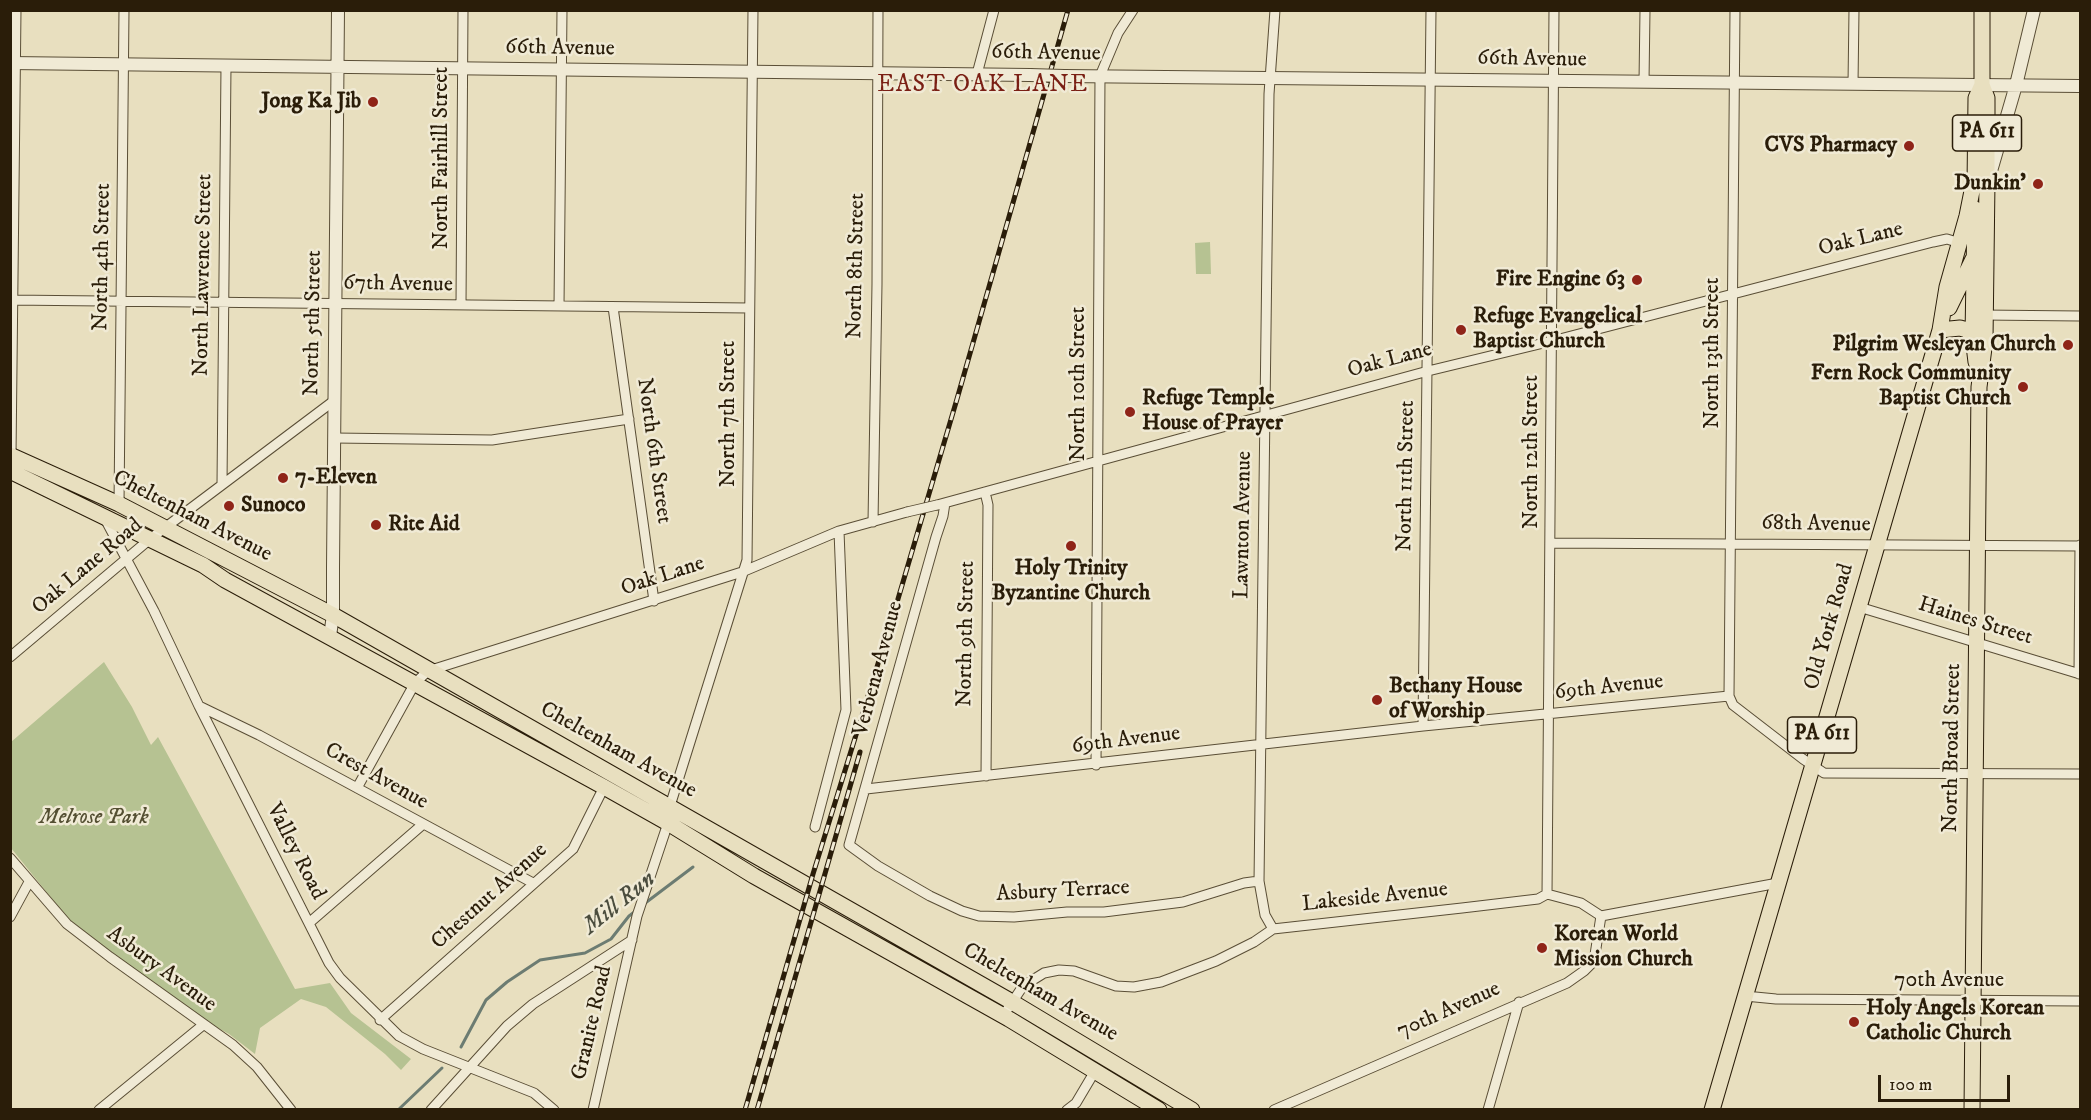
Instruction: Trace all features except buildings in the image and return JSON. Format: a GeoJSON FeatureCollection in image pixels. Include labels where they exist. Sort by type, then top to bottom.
{"type":"FeatureCollection","features":[{"type":"Feature","properties":{"kind":"main road","name":"North Broad Street"},"geometry":{"type":"LineString","coordinates":[[1979,387],[1973,338],[1980,315],[1986,237],[1976,98],[1982,85],[1982,10]]}},
{"type":"Feature","properties":{"kind":"main road","name":"North Broad Street"},"geometry":{"type":"LineString","coordinates":[[1972,1110],[1979,387],[1985,340],[1980,315],[1975,255],[1981,179]]}},
{"type":"Feature","properties":{"kind":"main road","name":"Old York Road"},"geometry":{"type":"LineString","coordinates":[[1712,1110],[1878,546],[1940,330],[1947,287],[1981,179]]}},
{"type":"Feature","properties":{"kind":"main road","name":"Old York Road"},"geometry":{"type":"LineString","coordinates":[[1940,330],[1975,255],[1986,237]]}},
{"type":"Feature","properties":{"kind":"main road"},"geometry":{"type":"LineString","coordinates":[[1940,330],[1966,330],[1973,338]]}},
{"type":"Feature","properties":{"kind":"main road","name":"Cheltenham Avenue"},"geometry":{"type":"LineString","coordinates":[[10,455],[119,504],[333,615],[1012,1002],[1192,1110]]}},
{"type":"Feature","properties":{"kind":"main road","name":"Cheltenham Avenue"},"geometry":{"type":"LineString","coordinates":[[10,471],[203,565],[225,580],[604,787],[754,876],[1003,1016],[1159,1110]]}},
{"type":"Feature","properties":{"kind":"street"},"geometry":{"type":"LineString","coordinates":[[10,455],[13,63],[16,10]]}},
{"type":"Feature","properties":{"kind":"street","name":"North 4th Street"},"geometry":{"type":"LineString","coordinates":[[119,504],[124,10]]}},
{"type":"Feature","properties":{"kind":"street","name":"North 5th Street"},"geometry":{"type":"LineString","coordinates":[[330,636],[333,615],[338,10]]}},
{"type":"Feature","properties":{"kind":"street","name":"North Fairhill Street"},"geometry":{"type":"LineString","coordinates":[[461,305],[463,10]]}},
{"type":"Feature","properties":{"kind":"street"},"geometry":{"type":"LineString","coordinates":[[559,306],[562,10]]}},
{"type":"Feature","properties":{"kind":"street","name":"North 7th Street"},"geometry":{"type":"LineString","coordinates":[[670,806],[747,560],[753,10]]}},
{"type":"Feature","properties":{"kind":"street","name":"North 8th Street"},"geometry":{"type":"LineString","coordinates":[[873,522],[878,10]]}},
{"type":"Feature","properties":{"kind":"street"},"geometry":{"type":"LineString","coordinates":[[978,74],[994,10]]}},
{"type":"Feature","properties":{"kind":"street","name":"North 10th Street"},"geometry":{"type":"LineString","coordinates":[[1096,765],[1100,76],[1118,33],[1133,10]]}},
{"type":"Feature","properties":{"kind":"street","name":"Lawnton Avenue"},"geometry":{"type":"LineString","coordinates":[[1273,929],[1265,915],[1259,881],[1269,79],[1275,10]]}},
{"type":"Feature","properties":{"kind":"street","name":"North 11th Street"},"geometry":{"type":"LineString","coordinates":[[1423,726],[1431,10]]}},
{"type":"Feature","properties":{"kind":"street","name":"North 12th Street"},"geometry":{"type":"LineString","coordinates":[[1547,894],[1554,10]]}},
{"type":"Feature","properties":{"kind":"street"},"geometry":{"type":"LineString","coordinates":[[1644,82],[1645,10]]}},
{"type":"Feature","properties":{"kind":"street","name":"North 13th Street"},"geometry":{"type":"LineString","coordinates":[[1729,696],[1735,10]]}},
{"type":"Feature","properties":{"kind":"street"},"geometry":{"type":"LineString","coordinates":[[1853,84],[1854,10]]}},
{"type":"Feature","properties":{"kind":"street","name":"Old York Road"},"geometry":{"type":"LineString","coordinates":[[1981,179],[2016,85],[2034,10]]}},
{"type":"Feature","properties":{"kind":"street","name":"66th Avenue"},"geometry":{"type":"LineString","coordinates":[[13,63],[1269,79],[2080,86]]}},
{"type":"Feature","properties":{"kind":"street","name":"North Lawrence Street"},"geometry":{"type":"LineString","coordinates":[[222,484],[226,66]]}},
{"type":"Feature","properties":{"kind":"street","name":"Oak Lane"},"geometry":{"type":"LineString","coordinates":[[428,671],[742,572],[839,531],[1428,370],[1552,341],[1933,242],[1947,239],[1960,243]]}},
{"type":"Feature","properties":{"kind":"street","name":"67th Avenue"},"geometry":{"type":"LineString","coordinates":[[11,300],[749,308]]}},
{"type":"Feature","properties":{"kind":"street","name":"North 6th Street"},"geometry":{"type":"LineString","coordinates":[[613,307],[654,601]]}},
{"type":"Feature","properties":{"kind":"street"},"geometry":{"type":"LineString","coordinates":[[1980,315],[2080,316]]}},
{"type":"Feature","properties":{"kind":"street","name":"Oak Lane Road"},"geometry":{"type":"LineString","coordinates":[[10,657],[150,539],[335,400]]}},
{"type":"Feature","properties":{"kind":"street"},"geometry":{"type":"LineString","coordinates":[[334,438],[492,440],[629,419]]}},
{"type":"Feature","properties":{"kind":"street","name":"North 9th Street"},"geometry":{"type":"LineString","coordinates":[[986,492],[988,505],[986,776]]}},
{"type":"Feature","properties":{"kind":"street","name":"Verbena Avenue"},"geometry":{"type":"LineString","coordinates":[[849,845],[943,516],[941,504]]}},
{"type":"Feature","properties":{"kind":"street","name":"Valley Road"},"geometry":{"type":"LineString","coordinates":[[102,514],[154,611],[199,706],[334,971],[380,1020],[407,1041],[534,1093],[554,1110]]}},
{"type":"Feature","properties":{"kind":"street"},"geometry":{"type":"LineString","coordinates":[[814,826],[846,710],[839,531]]}},
{"type":"Feature","properties":{"kind":"street","name":"68th Avenue"},"geometry":{"type":"LineString","coordinates":[[1551,543],[2080,545]]}},
{"type":"Feature","properties":{"kind":"street"},"geometry":{"type":"LineString","coordinates":[[2080,545],[2080,674]]}},
{"type":"Feature","properties":{"kind":"street","name":"Haines Street"},"geometry":{"type":"LineString","coordinates":[[1859,607],[2080,674]]}},
{"type":"Feature","properties":{"kind":"street"},"geometry":{"type":"LineString","coordinates":[[357,788],[415,683],[428,671]]}},
{"type":"Feature","properties":{"kind":"street"},"geometry":{"type":"LineString","coordinates":[[1729,696],[1733,705],[1824,773],[2080,774]]}},
{"type":"Feature","properties":{"kind":"street","name":"69th Avenue"},"geometry":{"type":"LineString","coordinates":[[866,789],[1096,765],[1423,726],[1729,696]]}},
{"type":"Feature","properties":{"kind":"street","name":"Crest Avenue"},"geometry":{"type":"LineString","coordinates":[[199,706],[259,735],[533,883]]}},
{"type":"Feature","properties":{"kind":"street","name":"Chestnut Avenue"},"geometry":{"type":"LineString","coordinates":[[380,1020],[573,849],[604,787]]}},
{"type":"Feature","properties":{"kind":"street","name":"Granite Road"},"geometry":{"type":"LineString","coordinates":[[593,1110],[637,916],[668,823],[670,806]]}},
{"type":"Feature","properties":{"kind":"street"},"geometry":{"type":"LineString","coordinates":[[309,923],[422,825]]}},
{"type":"Feature","properties":{"kind":"street","name":"Asbury Terrace"},"geometry":{"type":"LineString","coordinates":[[849,845],[878,866],[930,896],[979,916],[1014,917],[1067,912],[1104,912],[1183,902],[1244,883],[1259,881]]}},
{"type":"Feature","properties":{"kind":"street","name":"Asbury Avenue"},"geometry":{"type":"LineString","coordinates":[[10,858],[67,924],[202,1025],[233,1045],[257,1067],[291,1110]]}},
{"type":"Feature","properties":{"kind":"street"},"geometry":{"type":"LineString","coordinates":[[10,917],[29,882]]}},
{"type":"Feature","properties":{"kind":"street"},"geometry":{"type":"LineString","coordinates":[[1601,916],[1778,883]]}},
{"type":"Feature","properties":{"kind":"street","name":"Lakeside Avenue"},"geometry":{"type":"LineString","coordinates":[[1003,1016],[1027,983],[1051,971],[1074,971],[1116,986],[1134,987],[1161,982],[1216,961],[1254,942],[1273,929],[1484,906],[1538,898],[1547,894],[1581,903],[1601,916]]}},
{"type":"Feature","properties":{"kind":"street","name":"70th Avenue"},"geometry":{"type":"LineString","coordinates":[[1274,1110],[1567,983],[1594,961],[1601,916]]}},
{"type":"Feature","properties":{"kind":"street"},"geometry":{"type":"LineString","coordinates":[[431,1110],[507,1026],[533,1004],[632,940]]}},
{"type":"Feature","properties":{"kind":"street","name":"70th Avenue"},"geometry":{"type":"LineString","coordinates":[[1745,996],[1776,999],[2080,1001]]}},
{"type":"Feature","properties":{"kind":"street"},"geometry":{"type":"LineString","coordinates":[[1488,1110],[1519,1002]]}},
{"type":"Feature","properties":{"kind":"street"},"geometry":{"type":"LineString","coordinates":[[99,1110],[202,1025]]}},
{"type":"Feature","properties":{"kind":"street"},"geometry":{"type":"LineString","coordinates":[[1067,1110],[1076,1102],[1095,1071]]}},
{"type":"Feature","properties":{"kind":"green space"},"geometry":{"type":"Polygon","coordinates":[[[1210,242],[1211,274],[1196,274],[1195,243],[1210,242]]]}},
{"type":"Feature","properties":{"kind":"green space","name":"Melrose Park"},"geometry":{"type":"Polygon","coordinates":[[[104,662],[132,707],[151,745],[158,737],[295,989],[330,983],[351,1013],[411,1059],[401,1070],[385,1054],[326,1007],[301,999],[260,1028],[255,1054],[229,1034],[205,1021],[69,920],[11,848],[11,742],[104,662]]]}},
{"type":"Feature","properties":{"kind":"waterway","name":"Mill Run"},"geometry":{"type":"LineString","coordinates":[[644,904],[693,867]]}},
{"type":"Feature","properties":{"kind":"waterway","name":"Mill Run"},"geometry":{"type":"LineString","coordinates":[[461,1047],[486,1000],[507,982],[540,960],[585,953],[611,939],[629,916],[637,910]]}},
{"type":"Feature","properties":{"kind":"waterway","name":"Mill Run"},"geometry":{"type":"LineString","coordinates":[[398,1110],[442,1068]]}},
{"type":"Feature","properties":{"kind":"railway"},"geometry":{"type":"LineString","coordinates":[[745,1110],[813,874],[957,399],[1068,10]]}},
{"type":"Feature","properties":{"kind":"railway"},"geometry":{"type":"LineString","coordinates":[[757,1110],[860,752]]}},
{"type":"Feature","properties":{"kind":"place","name":"Jong Ka Jib"},"geometry":{"type":"Point","coordinates":[373,102]}},
{"type":"Feature","properties":{"kind":"place","name":"CVS Pharmacy"},"geometry":{"type":"Point","coordinates":[1909,146]}},
{"type":"Feature","properties":{"kind":"place","name":"Dunkin'"},"geometry":{"type":"Point","coordinates":[2038,184]}},
{"type":"Feature","properties":{"kind":"place","name":"Fire Engine 63"},"geometry":{"type":"Point","coordinates":[1637,280]}},
{"type":"Feature","properties":{"kind":"place","name":"Refuge Evangelical Baptist Church"},"geometry":{"type":"Point","coordinates":[1461,330]}},
{"type":"Feature","properties":{"kind":"place","name":"Pilgrim Wesleyan Church"},"geometry":{"type":"Point","coordinates":[2068,345]}},
{"type":"Feature","properties":{"kind":"place","name":"Fern Rock Community Baptist Church"},"geometry":{"type":"Point","coordinates":[2023,387]}},
{"type":"Feature","properties":{"kind":"place","name":"Refuge Temple House of Prayer"},"geometry":{"type":"Point","coordinates":[1130,412]}},
{"type":"Feature","properties":{"kind":"place","name":"7-Eleven"},"geometry":{"type":"Point","coordinates":[283,478]}},
{"type":"Feature","properties":{"kind":"place","name":"Sunoco"},"geometry":{"type":"Point","coordinates":[229,506]}},
{"type":"Feature","properties":{"kind":"place","name":"Rite Aid"},"geometry":{"type":"Point","coordinates":[376,525]}},
{"type":"Feature","properties":{"kind":"place","name":"Holy Trinity Byzantine Church"},"geometry":{"type":"Point","coordinates":[1071,546]}},
{"type":"Feature","properties":{"kind":"place","name":"Bethany House of Worship"},"geometry":{"type":"Point","coordinates":[1377,700]}},
{"type":"Feature","properties":{"kind":"place","name":"Korean World Mission Church"},"geometry":{"type":"Point","coordinates":[1542,948]}},
{"type":"Feature","properties":{"kind":"place","name":"Holy Angels Korean Catholic Church"},"geometry":{"type":"Point","coordinates":[1854,1022]}},
{"type":"Feature","properties":{"kind":"district","name":"EAST OAK LANE"},"geometry":{"type":"Point","coordinates":[983,86]}}]}
